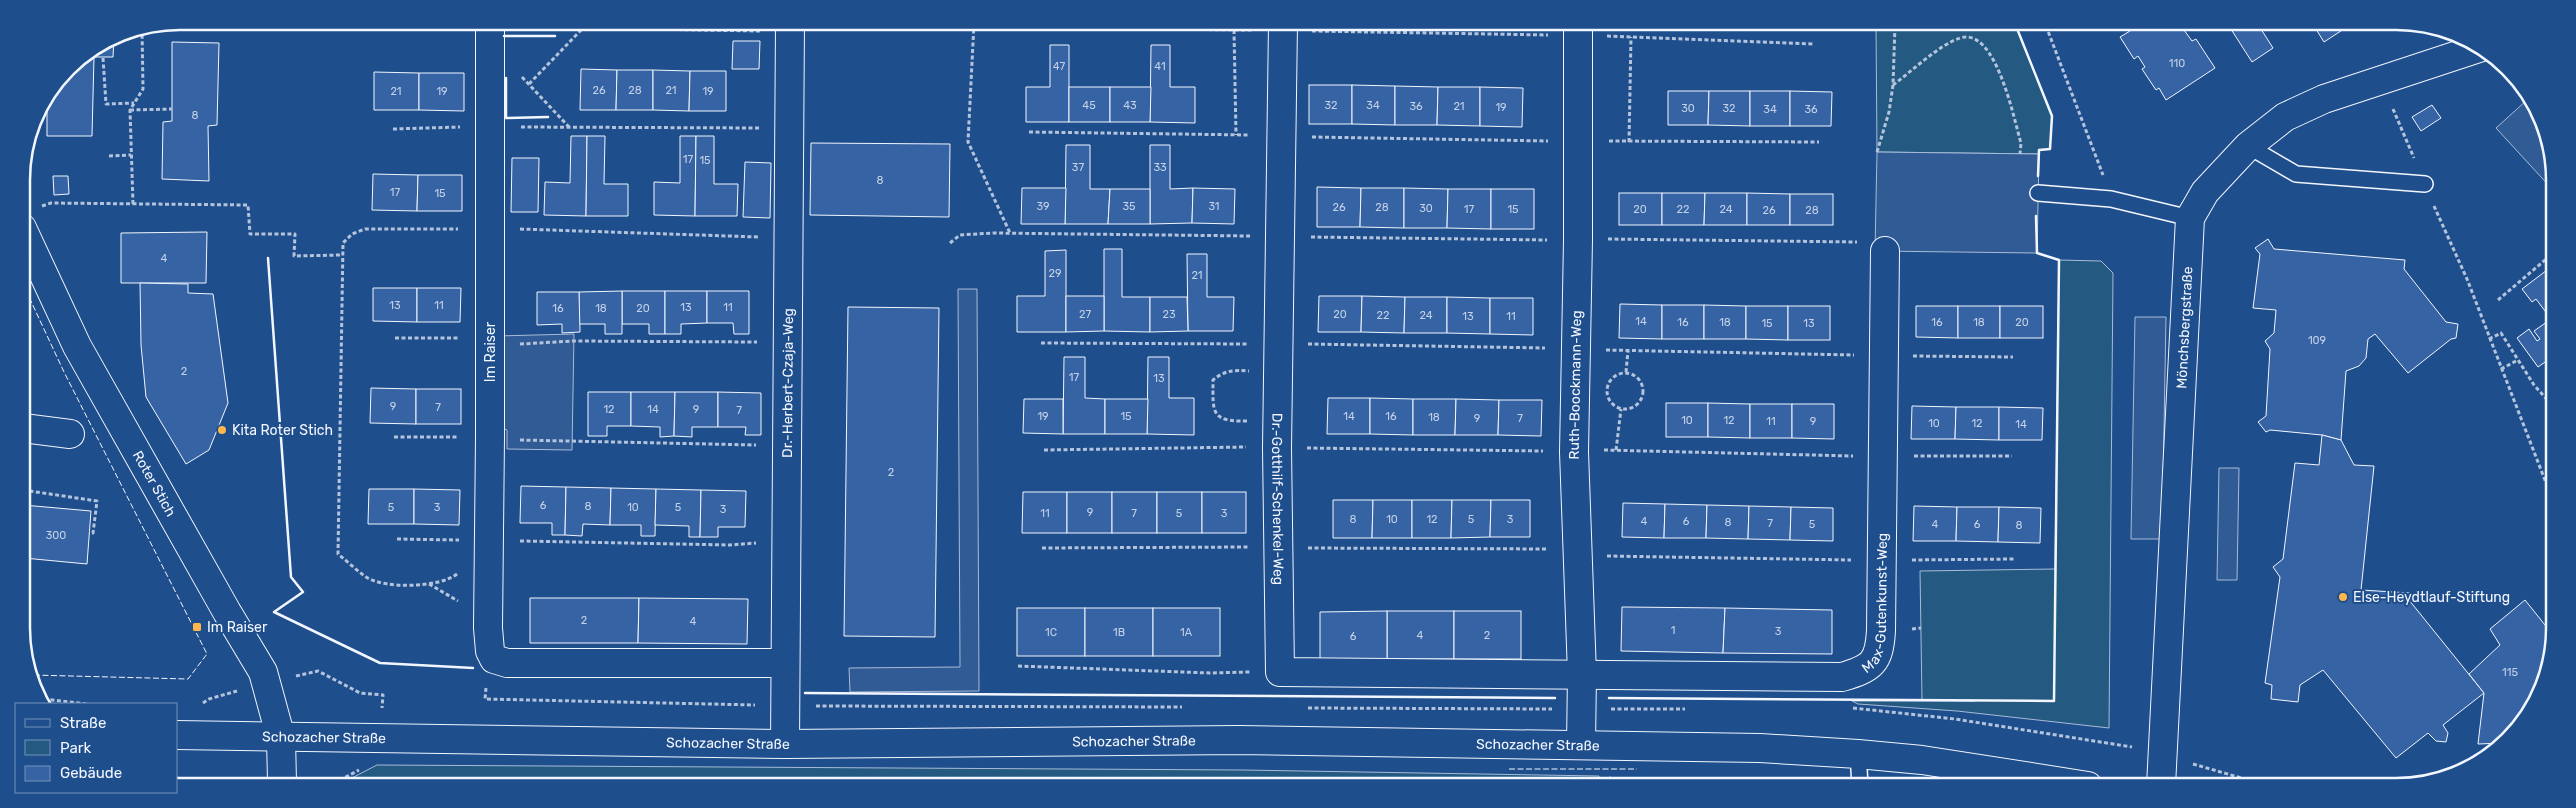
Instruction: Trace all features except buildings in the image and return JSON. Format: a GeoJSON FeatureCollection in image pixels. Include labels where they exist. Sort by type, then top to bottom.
{"type":"FeatureCollection","features":[{"type":"Feature","properties":{"kind":"street","name":"Dr.-Herbert-Czaja-Weg"},"geometry":{"type":"LineString","coordinates":[[785,744],[790,30]]}},
{"type":"Feature","properties":{"kind":"street","name":"Dr.-Gotthilf-Schenkel-Weg"},"geometry":{"type":"LineString","coordinates":[[1283,30],[1278,448],[1280,672],[1582,674]]}},
{"type":"Feature","properties":{"kind":"street","name":"Ruth-Boockmann-Weg"},"geometry":{"type":"LineString","coordinates":[[1578,30],[1579,142],[1567,240],[1574,348],[1574,452],[1582,674],[1581,745]]}},
{"type":"Feature","properties":{"kind":"street","name":"Im Raiser"},"geometry":{"type":"LineString","coordinates":[[489,33],[491,229],[488,628],[490,651],[494,659],[507,663],[785,662]]}},
{"type":"Feature","properties":{"kind":"street","name":"Mönchsbergstraße"},"geometry":{"type":"LineString","coordinates":[[2161,778],[2190,218],[2205,192],[2248,146],[2285,117],[2324,99],[2472,50]]}},
{"type":"Feature","properties":{"kind":"street","name":"Roter Stich"},"geometry":{"type":"LineString","coordinates":[[30,245],[78,346],[227,612],[263,672],[281,738],[282,778]]}},
{"type":"Feature","properties":{"kind":"street","name":"Max-Gutenkunst-Weg"},"geometry":{"type":"LineString","coordinates":[[1582,674],[1842,677],[1865,670],[1880,652],[1881,456],[1871,355],[1875,246]]}},
{"type":"Feature","properties":{"kind":"street"},"geometry":{"type":"LineString","coordinates":[[30,428],[70,434]]}},
{"type":"Feature","properties":{"kind":"street","name":"Schozacher Straße"},"geometry":{"type":"LineString","coordinates":[[178,735],[281,738],[534,738],[785,744],[1239,740],[1760,748],[1922,760],[2037,778]]}},
{"type":"Feature","properties":{"kind":"lane"},"geometry":{"type":"LineString","coordinates":[[2248,146],[2296,174],[2425,184]]}},
{"type":"Feature","properties":{"kind":"lane"},"geometry":{"type":"LineString","coordinates":[[2038,193],[2111,199],[2190,218]]}},
{"type":"Feature","properties":{"kind":"lane"},"geometry":{"type":"LineString","coordinates":[[1858,754],[1860,778]]}},
{"type":"Feature","properties":{"kind":"path"},"geometry":{"type":"LineString","coordinates":[[529,84],[581,30]]}},
{"type":"Feature","properties":{"kind":"path"},"geometry":{"type":"LineString","coordinates":[[974,30],[968,142],[1010,234]]}},
{"type":"Feature","properties":{"kind":"path"},"geometry":{"type":"LineString","coordinates":[[1234,30],[1236,135]]}},
{"type":"Feature","properties":{"kind":"path"},"geometry":{"type":"LineString","coordinates":[[1380,30],[1543,35]]}},
{"type":"Feature","properties":{"kind":"path"},"geometry":{"type":"LineString","coordinates":[[1578,30],[1631,37],[1814,44]]}},
{"type":"Feature","properties":{"kind":"path"},"geometry":{"type":"LineString","coordinates":[[1877,152],[1889,112],[1893,84],[1895,30]]}},
{"type":"Feature","properties":{"kind":"path"},"geometry":{"type":"LineString","coordinates":[[2048,30],[2089,135],[2111,199]]}},
{"type":"Feature","properties":{"kind":"path"},"geometry":{"type":"LineString","coordinates":[[489,33],[529,84],[570,127]]}},
{"type":"Feature","properties":{"kind":"path"},"geometry":{"type":"LineString","coordinates":[[132,204],[130,110],[143,89],[142,35]]}},
{"type":"Feature","properties":{"kind":"path"},"geometry":{"type":"LineString","coordinates":[[1630,142],[1631,37]]}},
{"type":"Feature","properties":{"kind":"path"},"geometry":{"type":"LineString","coordinates":[[1893,84],[1961,37],[1974,39],[1986,47],[2000,71],[2022,143],[2020,154]]}},
{"type":"Feature","properties":{"kind":"path"},"geometry":{"type":"LineString","coordinates":[[103,58],[106,104],[135,103]]}},
{"type":"Feature","properties":{"kind":"path"},"geometry":{"type":"LineString","coordinates":[[130,110],[172,109]]}},
{"type":"Feature","properties":{"kind":"path"},"geometry":{"type":"LineString","coordinates":[[393,128],[789,128]]}},
{"type":"Feature","properties":{"kind":"path"},"geometry":{"type":"LineString","coordinates":[[1029,132],[1538,140]]}},
{"type":"Feature","properties":{"kind":"path"},"geometry":{"type":"LineString","coordinates":[[1579,142],[1818,142]]}},
{"type":"Feature","properties":{"kind":"path"},"geometry":{"type":"LineString","coordinates":[[109,156],[131,155]]}},
{"type":"Feature","properties":{"kind":"path"},"geometry":{"type":"LineString","coordinates":[[71,204],[248,205],[250,234],[295,234],[294,256],[341,255]]}},
{"type":"Feature","properties":{"kind":"path"},"geometry":{"type":"LineString","coordinates":[[441,580],[430,584],[402,586],[367,578],[338,554],[342,243],[352,234],[366,229],[491,229],[774,237],[788,242]]}},
{"type":"Feature","properties":{"kind":"path"},"geometry":{"type":"LineString","coordinates":[[950,243],[960,235],[1253,236]]}},
{"type":"Feature","properties":{"kind":"path"},"geometry":{"type":"LineString","coordinates":[[1301,237],[1875,246]]}},
{"type":"Feature","properties":{"kind":"path"},"geometry":{"type":"LineString","coordinates":[[2498,300],[2546,259]]}},
{"type":"Feature","properties":{"kind":"path"},"geometry":{"type":"LineString","coordinates":[[2467,279],[2546,483]]}},
{"type":"Feature","properties":{"kind":"path"},"geometry":{"type":"LineString","coordinates":[[2489,339],[2501,332],[2518,360],[2546,398]]}},
{"type":"Feature","properties":{"kind":"path"},"geometry":{"type":"LineString","coordinates":[[395,338],[490,342],[756,342]]}},
{"type":"Feature","properties":{"kind":"path"},"geometry":{"type":"LineString","coordinates":[[1041,343],[1548,348]]}},
{"type":"Feature","properties":{"kind":"path"},"geometry":{"type":"LineString","coordinates":[[1574,348],[1628,351],[2012,358]]}},
{"type":"Feature","properties":{"kind":"path"},"geometry":{"type":"LineString","coordinates":[[1626,372],[1628,351]]}},
{"type":"Feature","properties":{"kind":"path"},"geometry":{"type":"LineString","coordinates":[[2501,369],[2518,360]]}},
{"type":"Feature","properties":{"kind":"path"},"geometry":{"type":"LineString","coordinates":[[1250,371],[1232,370],[1221,373],[1214,380],[1213,407],[1219,417],[1226,422],[1250,421]]}},
{"type":"Feature","properties":{"kind":"path"},"geometry":{"type":"LineString","coordinates":[[1626,372],[1637,377],[1644,388],[1642,400],[1632,408],[1621,409],[1611,404],[1606,394],[1608,383],[1616,375],[1626,372]]}},
{"type":"Feature","properties":{"kind":"path"},"geometry":{"type":"LineString","coordinates":[[1616,450],[1621,409]]}},
{"type":"Feature","properties":{"kind":"path"},"geometry":{"type":"LineString","coordinates":[[394,436],[757,445]]}},
{"type":"Feature","properties":{"kind":"path"},"geometry":{"type":"LineString","coordinates":[[1044,450],[1278,448],[1526,451]]}},
{"type":"Feature","properties":{"kind":"path"},"geometry":{"type":"LineString","coordinates":[[1574,452],[1616,450],[1844,457]]}},
{"type":"Feature","properties":{"kind":"path"},"geometry":{"type":"LineString","coordinates":[[1881,456],[2012,456]]}},
{"type":"Feature","properties":{"kind":"path"},"geometry":{"type":"LineString","coordinates":[[30,491],[97,501],[93,533],[89,532]]}},
{"type":"Feature","properties":{"kind":"path"},"geometry":{"type":"LineString","coordinates":[[397,539],[754,543]]}},
{"type":"Feature","properties":{"kind":"path"},"geometry":{"type":"LineString","coordinates":[[1042,548],[1245,547]]}},
{"type":"Feature","properties":{"kind":"path"},"geometry":{"type":"LineString","coordinates":[[1279,548],[1551,548]]}},
{"type":"Feature","properties":{"kind":"path"},"geometry":{"type":"LineString","coordinates":[[1579,556],[1843,560]]}},
{"type":"Feature","properties":{"kind":"path"},"geometry":{"type":"LineString","coordinates":[[1880,560],[2015,558]]}},
{"type":"Feature","properties":{"kind":"path"},"geometry":{"type":"LineString","coordinates":[[1018,666],[1210,673],[1240,672]]}},
{"type":"Feature","properties":{"kind":"path"},"geometry":{"type":"LineString","coordinates":[[48,699],[78,703]]}},
{"type":"Feature","properties":{"kind":"path"},"geometry":{"type":"LineString","coordinates":[[2162,755],[2239,778]]}},
{"type":"Feature","properties":{"kind":"green space"},"geometry":{"type":"Polygon","coordinates":[[[1876,30],[2018,30],[2052,116],[2050,149],[2039,150],[2039,154],[1877,152],[1876,30]]]}},
{"type":"Feature","properties":{"kind":"green space"},"geometry":{"type":"Polygon","coordinates":[[[2059,260],[2101,261],[2113,273],[2109,728],[1957,711],[1858,704],[1852,701],[1975,701],[1922,700],[1920,571],[2055,569],[2059,260]]]}},
{"type":"Feature","properties":{"kind":"green space"},"geometry":{"type":"Polygon","coordinates":[[[377,765],[1242,770],[1599,776],[1598,778],[352,778],[377,765]]]}},
{"type":"Feature","properties":{"kind":"shaded area"},"geometry":{"type":"Polygon","coordinates":[[[2524,102],[2531,113],[2543,150],[2546,182],[2496,128],[2524,102]]]}},
{"type":"Feature","properties":{"kind":"shaded area"},"geometry":{"type":"Polygon","coordinates":[[[1877,152],[2039,154],[2037,253],[1875,251],[1877,152]]]}},
{"type":"Feature","properties":{"kind":"shaded area"},"geometry":{"type":"Polygon","coordinates":[[[958,289],[977,289],[979,691],[850,692],[849,668],[960,667],[958,289]]]}},
{"type":"Feature","properties":{"kind":"shaded area"},"geometry":{"type":"Polygon","coordinates":[[[2135,317],[2166,317],[2162,539],[2131,539],[2135,317]]]}},
{"type":"Feature","properties":{"kind":"shaded area"},"geometry":{"type":"Polygon","coordinates":[[[574,334],[572,450],[507,449],[507,430],[497,426],[497,336],[574,334]]]}},
{"type":"Feature","properties":{"kind":"shaded area"},"geometry":{"type":"Polygon","coordinates":[[[2219,468],[2239,468],[2237,580],[2217,580],[2219,468]]]}},
{"type":"Feature","properties":{"kind":"fence"},"geometry":{"type":"LineString","coordinates":[[30,299],[64,372],[207,654],[188,679],[38,675]]}},
{"type":"Feature","properties":{"kind":"fence"},"geometry":{"type":"LineString","coordinates":[[1509,769],[1637,769]]}},
{"type":"Feature","properties":{"kind":"wall"},"geometry":{"type":"LineString","coordinates":[[2018,30],[2052,116],[2050,149],[2039,150],[2038,176]]}},
{"type":"Feature","properties":{"kind":"wall"},"geometry":{"type":"LineString","coordinates":[[504,36],[555,36]]}},
{"type":"Feature","properties":{"kind":"wall"},"geometry":{"type":"LineString","coordinates":[[506,78],[506,118],[548,117]]}},
{"type":"Feature","properties":{"kind":"wall"},"geometry":{"type":"LineString","coordinates":[[1609,698],[2054,701],[2059,260],[2037,253],[2036,216]]}},
{"type":"Feature","properties":{"kind":"wall"},"geometry":{"type":"LineString","coordinates":[[268,258],[291,577],[303,592],[274,612],[380,663],[473,668]]}},
{"type":"Feature","properties":{"kind":"wall"},"geometry":{"type":"LineString","coordinates":[[805,693],[1555,698]]}},
{"type":"Feature","properties":{"kind":"place","name":"Kita Roter Stich"},"geometry":{"type":"Point","coordinates":[222,430]}},
{"type":"Feature","properties":{"kind":"place","name":"Else-Heydtlauf-Stiftung"},"geometry":{"type":"Point","coordinates":[2343,597]}},
{"type":"Feature","properties":{"kind":"place","name":"Im Raiser"},"geometry":{"type":"Point","coordinates":[197,627]}}]}
